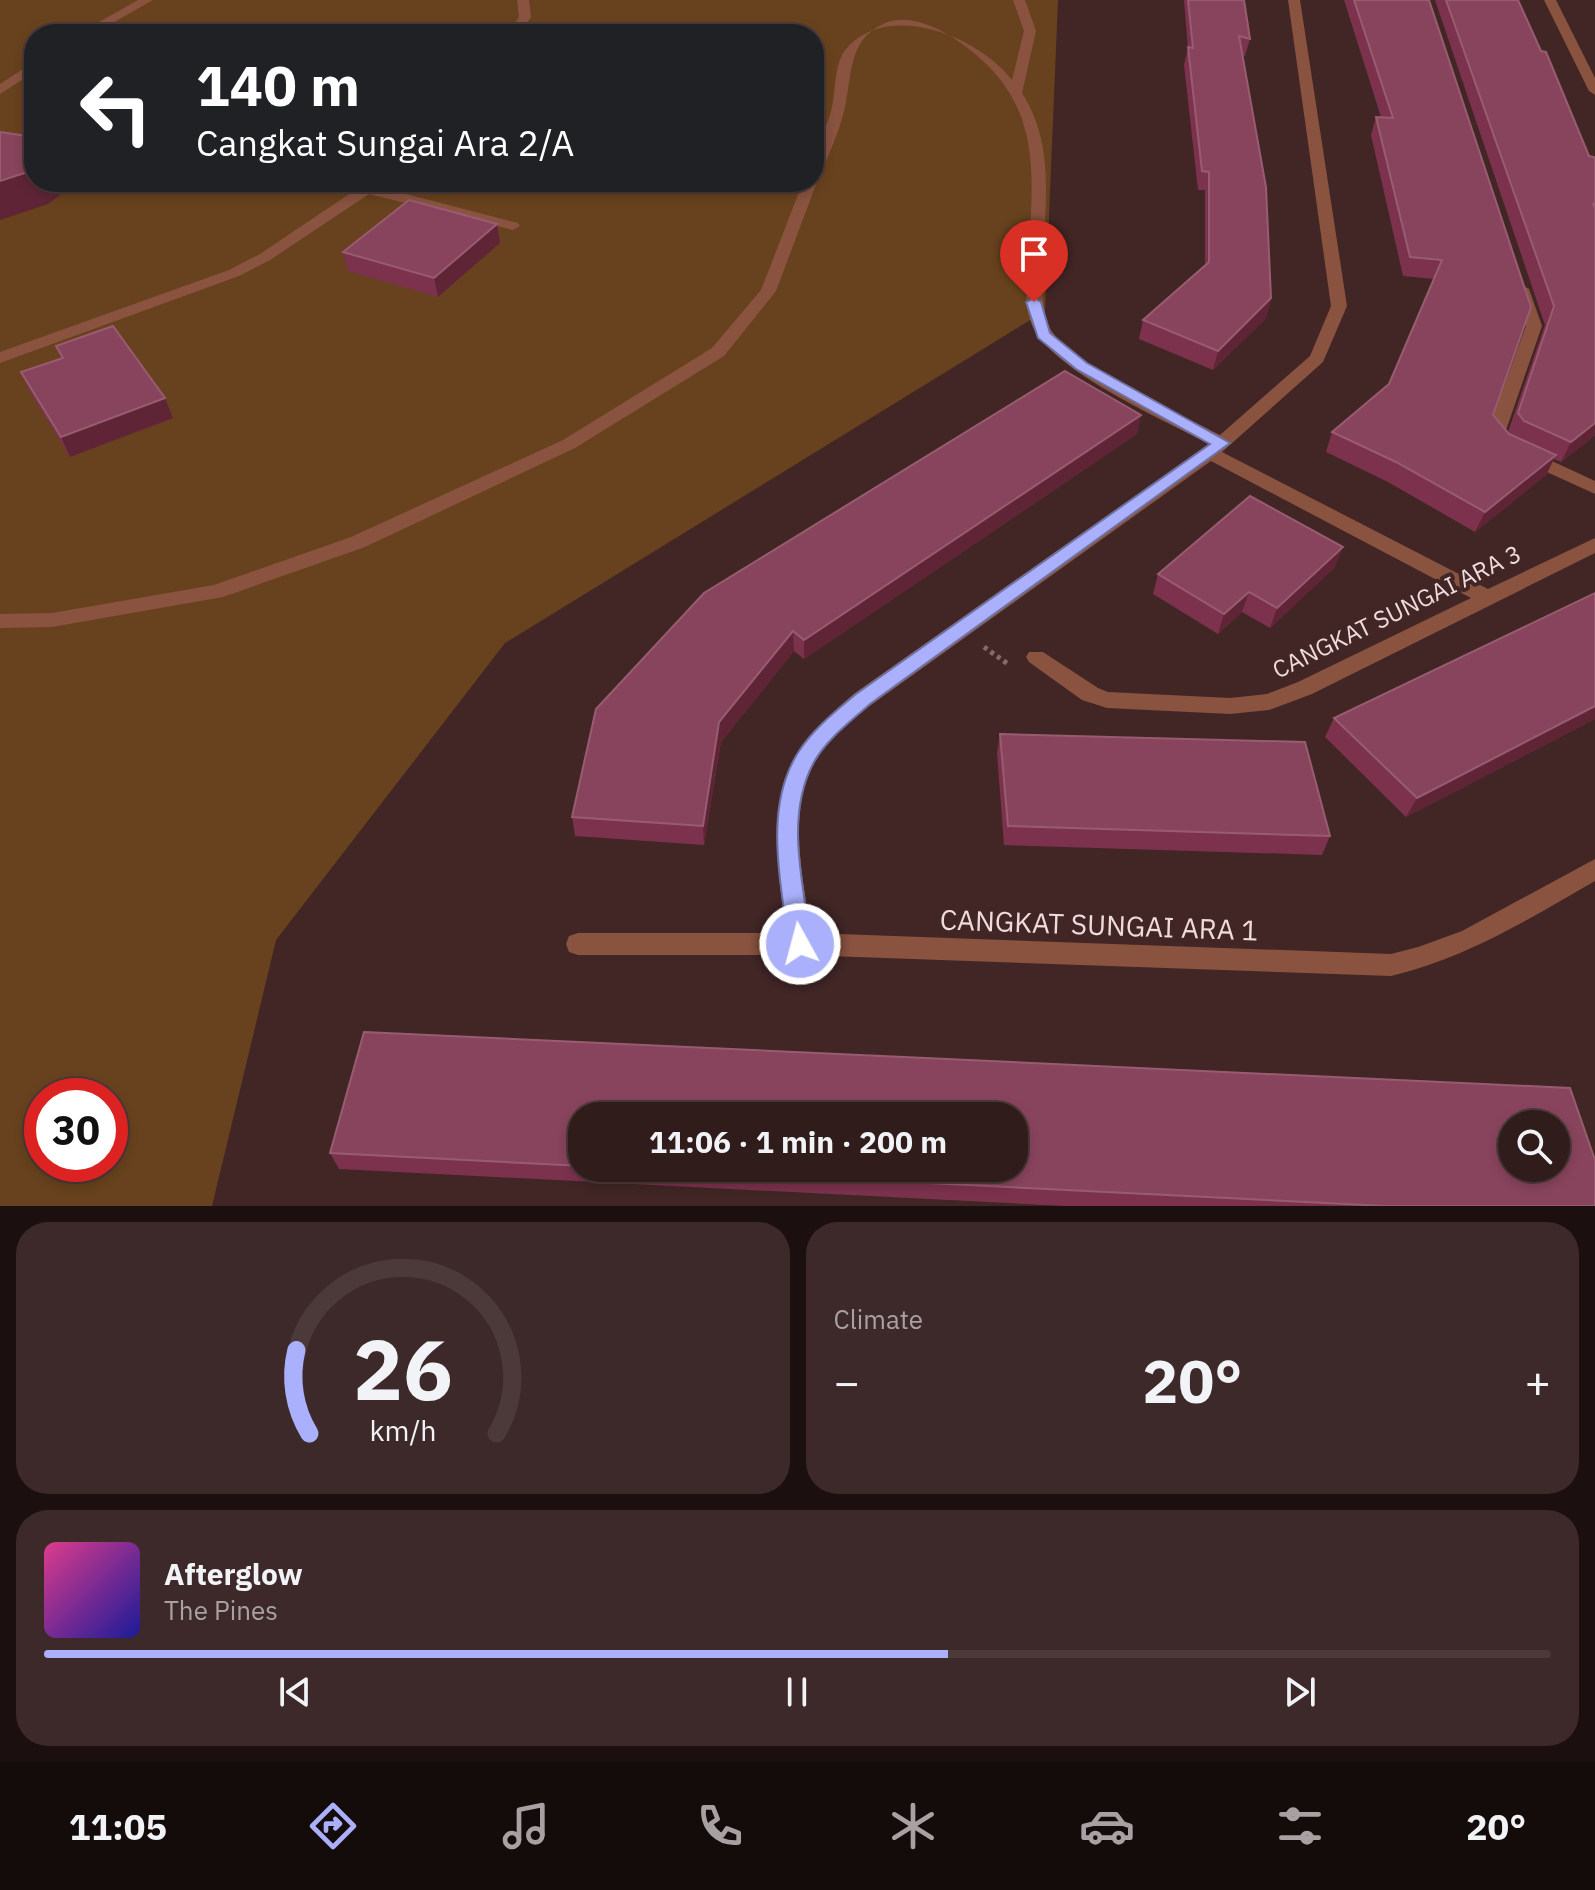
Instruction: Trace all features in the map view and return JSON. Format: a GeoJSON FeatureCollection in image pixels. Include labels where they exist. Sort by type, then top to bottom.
{"type":"FeatureCollection","features":[{"type":"Feature","properties":{"kind":"street"},"geometry":{"type":"LineString","coordinates":[[103,24],[147,0]]}},
{"type":"Feature","properties":{"kind":"street"},"geometry":{"type":"LineString","coordinates":[[520,24],[525,17],[523,0]]}},
{"type":"Feature","properties":{"kind":"street"},"geometry":{"type":"LineString","coordinates":[[1015,93],[1030,31],[1019,0]]}},
{"type":"Feature","properties":{"kind":"street"},"geometry":{"type":"LineString","coordinates":[[800,944],[786,829],[794,786],[806,756],[828,729],[863,699],[1216,448],[1317,358],[1339,306],[1294,0]]}},
{"type":"Feature","properties":{"kind":"street"},"geometry":{"type":"LineString","coordinates":[[1550,0],[1595,91]]}},
{"type":"Feature","properties":{"kind":"street"},"geometry":{"type":"LineString","coordinates":[[824,145],[839,104],[843,67],[856,43],[875,20],[892,15],[912,15],[955,33],[983,53],[1015,93],[1036,135],[1040,167],[1034,302],[1043,334],[1081,366],[1216,448],[1488,598]]}},
{"type":"Feature","properties":{"kind":"street"},"geometry":{"type":"LineString","coordinates":[[0,90],[24,73]]}},
{"type":"Feature","properties":{"kind":"street"},"geometry":{"type":"LineString","coordinates":[[0,358],[234,273],[265,257],[364,192]]}},
{"type":"Feature","properties":{"kind":"street"},"geometry":{"type":"LineString","coordinates":[[394,192],[513,226]]}},
{"type":"Feature","properties":{"kind":"street"},"geometry":{"type":"LineString","coordinates":[[0,621],[52,620],[216,592],[358,542],[569,444],[718,352],[768,291],[806,192]]}},
{"type":"Feature","properties":{"kind":"street"},"geometry":{"type":"LineString","coordinates":[[1514,267],[1534,326],[1496,433],[1498,439],[1507,447],[1595,488]]}},
{"type":"Feature","properties":{"kind":"street","name":"CANGKAT SUNGAI ARA 3"},"geometry":{"type":"LineString","coordinates":[[1036,657],[1090,694],[1107,700],[1230,706],[1269,702],[1305,688],[1595,545]]}},
{"type":"Feature","properties":{"kind":"street","name":"CANGKAT SUNGAI ARA 1"},"geometry":{"type":"LineString","coordinates":[[578,944],[800,944],[1391,965],[1425,959],[1455,946],[1595,869]]}},
{"type":"Feature","properties":{"kind":"path"},"geometry":{"type":"LineString","coordinates":[[960,630],[1017,671],[1036,657]]}},
{"type":"Feature","properties":{"kind":"shaded area"},"geometry":{"type":"Polygon","coordinates":[[[0,0],[1058,0],[1045,311],[505,643],[276,940],[212,1206],[0,1206],[0,0]]]}},
{"type":"Feature","properties":{"kind":"building"},"geometry":{"type":"Polygon","coordinates":[[[1188,0],[1244,0],[1250,39],[1239,36],[1266,187],[1271,298],[1218,351],[1143,320],[1209,262],[1209,172],[1202,171],[1188,47],[1193,48],[1188,0]]]}},
{"type":"Feature","properties":{"kind":"building"},"geometry":{"type":"Polygon","coordinates":[[[1354,0],[1429,0],[1531,307],[1493,415],[1509,434],[1556,455],[1485,512],[1396,462],[1332,432],[1389,384],[1442,260],[1410,257],[1376,117],[1393,118],[1354,0]]]}},
{"type":"Feature","properties":{"kind":"building"},"geometry":{"type":"Polygon","coordinates":[[[1446,0],[1518,0],[1541,51],[1546,52],[1589,156],[1595,160],[1595,423],[1571,442],[1524,421],[1518,413],[1554,306],[1446,0]]]}},
{"type":"Feature","properties":{"kind":"building"},"geometry":{"type":"Polygon","coordinates":[[[0,132],[24,136],[24,173],[0,181],[0,132]]]}},
{"type":"Feature","properties":{"kind":"building"},"geometry":{"type":"Polygon","coordinates":[[[409,200],[497,224],[434,278],[343,252],[409,200]]]}},
{"type":"Feature","properties":{"kind":"building"},"geometry":{"type":"Polygon","coordinates":[[[113,326],[165,398],[61,437],[21,372],[63,358],[56,346],[113,326]]]}},
{"type":"Feature","properties":{"kind":"building"},"geometry":{"type":"Polygon","coordinates":[[[1065,371],[1141,415],[804,640],[793,631],[719,722],[703,826],[572,817],[596,709],[704,593],[1065,371]]]}},
{"type":"Feature","properties":{"kind":"building"},"geometry":{"type":"Polygon","coordinates":[[[1250,496],[1343,547],[1277,608],[1249,592],[1224,614],[1158,574],[1250,496]]]}},
{"type":"Feature","properties":{"kind":"building"},"geometry":{"type":"Polygon","coordinates":[[[1595,593],[1595,706],[1417,798],[1334,718],[1595,593]]]}},
{"type":"Feature","properties":{"kind":"building"},"geometry":{"type":"Polygon","coordinates":[[[1000,734],[1305,742],[1330,836],[1008,826],[1000,734]]]}},
{"type":"Feature","properties":{"kind":"building"},"geometry":{"type":"Polygon","coordinates":[[[364,1032],[1570,1088],[1595,1160],[1595,1206],[1385,1206],[906,1182],[1028,1182],[1028,1102],[568,1102],[568,1165],[330,1153],[364,1032]]]}},
{"type":"Feature","properties":{"kind":"route"},"geometry":{"type":"LineString","coordinates":[[800,944],[786,829],[794,786],[806,756],[828,729],[863,699],[1222,443],[1081,366],[1043,334],[1034,302]]}}]}
